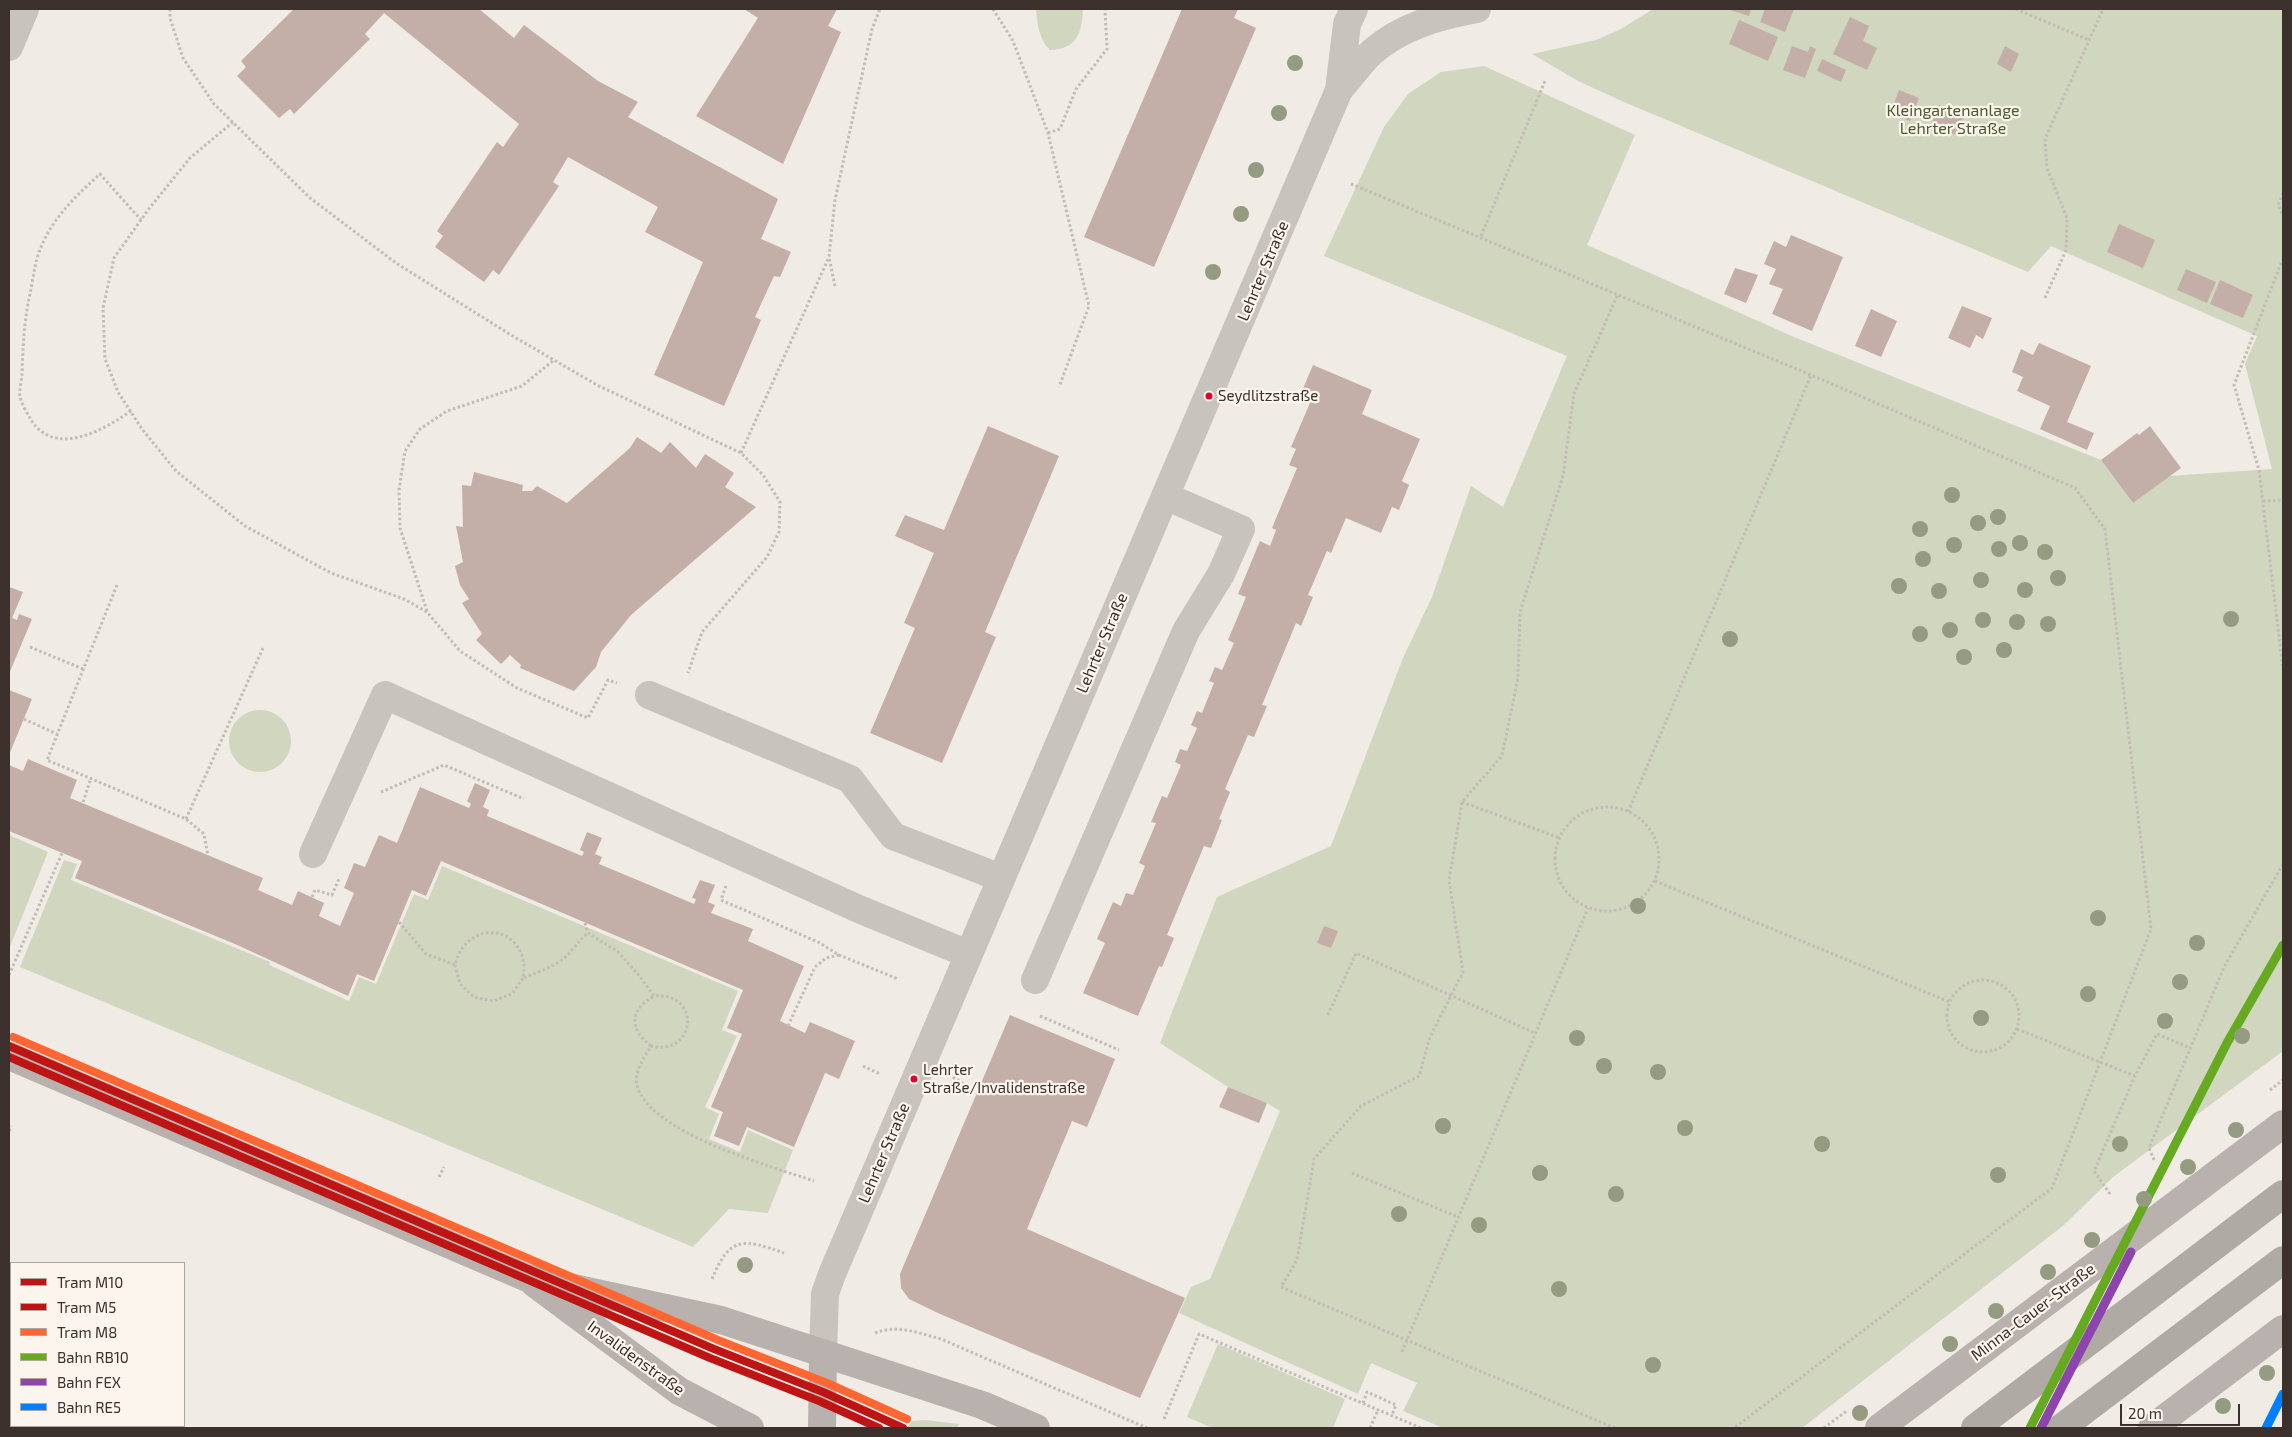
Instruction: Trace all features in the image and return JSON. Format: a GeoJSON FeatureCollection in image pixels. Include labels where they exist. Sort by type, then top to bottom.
{"type":"FeatureCollection","features":[{"type":"Feature","properties":{"kind":"highway"},"geometry":{"type":"LineString","coordinates":[[1975,1428],[2283,1194]]}},
{"type":"Feature","properties":{"kind":"highway"},"geometry":{"type":"LineString","coordinates":[[2061,1428],[2283,1260]]}},
{"type":"Feature","properties":{"kind":"main road","name":"Invalidenstraße"},"geometry":{"type":"LineString","coordinates":[[9,1056],[527,1278],[721,1320],[982,1405],[1036,1428]]}},
{"type":"Feature","properties":{"kind":"main road","name":"Minna-Cauer-Straße"},"geometry":{"type":"LineString","coordinates":[[1879,1428],[2283,1124]]}},
{"type":"Feature","properties":{"kind":"main road","name":"Invalidenstraße"},"geometry":{"type":"LineString","coordinates":[[527,1278],[679,1392],[750,1428]]}},
{"type":"Feature","properties":{"kind":"main road"},"geometry":{"type":"LineString","coordinates":[[2152,1428],[2283,1329]]}},
{"type":"Feature","properties":{"kind":"main road"},"geometry":{"type":"LineString","coordinates":[[822,1428],[823,1353]]}},
{"type":"Feature","properties":{"kind":"street"},"geometry":{"type":"LineString","coordinates":[[1339,90],[1347,24],[1354,9]]}},
{"type":"Feature","properties":{"kind":"street","name":"Lehrter Straße"},"geometry":{"type":"LineString","coordinates":[[823,1353],[824,1294],[1339,90],[1371,53],[1396,36],[1419,23],[1477,9]]}},
{"type":"Feature","properties":{"kind":"street"},"geometry":{"type":"LineString","coordinates":[[9,47],[19,12]]}},
{"type":"Feature","properties":{"kind":"street"},"geometry":{"type":"LineString","coordinates":[[1036,980],[1186,631],[1221,574],[1241,528],[1165,496]]}},
{"type":"Feature","properties":{"kind":"street"},"geometry":{"type":"LineString","coordinates":[[649,695],[850,779],[893,836],[1001,878]]}},
{"type":"Feature","properties":{"kind":"street"},"geometry":{"type":"LineString","coordinates":[[313,854],[385,696],[861,910],[968,954]]}},
{"type":"Feature","properties":{"kind":"path"},"geometry":{"type":"LineString","coordinates":[[170,9],[170,18],[183,58],[214,104],[310,198],[396,263],[511,335],[597,385],[741,453],[764,475],[780,502],[779,532],[767,557],[702,632],[676,706]]}},
{"type":"Feature","properties":{"kind":"path"},"geometry":{"type":"LineString","coordinates":[[835,286],[829,257],[835,200],[872,29],[880,9]]}},
{"type":"Feature","properties":{"kind":"path"},"geometry":{"type":"LineString","coordinates":[[994,9],[1013,42],[1048,134],[1089,306],[1059,386]]}},
{"type":"Feature","properties":{"kind":"path"},"geometry":{"type":"LineString","coordinates":[[1048,134],[1060,129],[1076,89],[1107,48],[1105,9]]}},
{"type":"Feature","properties":{"kind":"path"},"geometry":{"type":"LineString","coordinates":[[2016,9],[2089,40]]}},
{"type":"Feature","properties":{"kind":"path"},"geometry":{"type":"LineString","coordinates":[[2045,298],[2066,250],[2067,218],[2047,168],[2045,139],[2103,9]]}},
{"type":"Feature","properties":{"kind":"path"},"geometry":{"type":"LineString","coordinates":[[1481,236],[1545,81]]}},
{"type":"Feature","properties":{"kind":"path"},"geometry":{"type":"LineString","coordinates":[[233,122],[190,158],[114,258],[103,308],[105,359],[118,392],[131,411],[176,471],[245,526],[331,573],[404,599],[427,612],[460,651],[517,688],[588,718],[608,680],[649,695]]}},
{"type":"Feature","properties":{"kind":"path"},"geometry":{"type":"LineString","coordinates":[[131,411],[92,434],[75,439],[53,438],[37,428],[20,396],[22,352],[24,320],[41,248],[54,221],[76,196],[100,174],[141,220]]}},
{"type":"Feature","properties":{"kind":"path"},"geometry":{"type":"LineString","coordinates":[[1351,184],[1481,236],[1811,374],[2075,488],[2104,529],[2151,929],[2052,1188],[1734,1428]]}},
{"type":"Feature","properties":{"kind":"path"},"geometry":{"type":"LineString","coordinates":[[2283,193],[2278,205],[2283,215]]}},
{"type":"Feature","properties":{"kind":"path"},"geometry":{"type":"LineString","coordinates":[[741,453],[829,257]]}},
{"type":"Feature","properties":{"kind":"path"},"geometry":{"type":"LineString","coordinates":[[2283,258],[2234,385],[2259,470],[2283,670]]}},
{"type":"Feature","properties":{"kind":"path"},"geometry":{"type":"LineString","coordinates":[[1615,1428],[1406,1341],[1281,1286],[1297,1260],[1314,1159],[1361,1106],[1419,1076],[1430,1037],[1463,972],[1449,880],[1462,802],[1502,756],[1518,678],[1520,612],[1563,476],[1574,394],[1618,294]]}},
{"type":"Feature","properties":{"kind":"path"},"geometry":{"type":"LineString","coordinates":[[427,612],[400,528],[399,490],[405,451],[420,429],[447,411],[522,386],[554,360]]}},
{"type":"Feature","properties":{"kind":"path"},"geometry":{"type":"LineString","coordinates":[[1628,812],[1811,374]]}},
{"type":"Feature","properties":{"kind":"path"},"geometry":{"type":"LineString","coordinates":[[2263,502],[2283,500]]}},
{"type":"Feature","properties":{"kind":"path"},"geometry":{"type":"LineString","coordinates":[[117,585],[47,760],[186,819],[204,834],[208,856]]}},
{"type":"Feature","properties":{"kind":"path"},"geometry":{"type":"LineString","coordinates":[[30,647],[83,669]]}},
{"type":"Feature","properties":{"kind":"path"},"geometry":{"type":"LineString","coordinates":[[186,819],[263,648]]}},
{"type":"Feature","properties":{"kind":"path"},"geometry":{"type":"LineString","coordinates":[[24,719],[58,734]]}},
{"type":"Feature","properties":{"kind":"path"},"geometry":{"type":"LineString","coordinates":[[377,800],[381,792],[444,765],[530,802]]}},
{"type":"Feature","properties":{"kind":"path"},"geometry":{"type":"LineString","coordinates":[[83,802],[91,778]]}},
{"type":"Feature","properties":{"kind":"path"},"geometry":{"type":"LineString","coordinates":[[1462,802],[1560,838]]}},
{"type":"Feature","properties":{"kind":"path"},"geometry":{"type":"LineString","coordinates":[[1600,808],[1614,808],[1628,812],[1640,819],[1650,830],[1656,843],[1659,857],[1654,881],[1646,894],[1625,908],[1601,911],[1588,908],[1570,896],[1562,886],[1557,873],[1555,858],[1560,838],[1572,821],[1585,812],[1600,808]]}},
{"type":"Feature","properties":{"kind":"path"},"geometry":{"type":"LineString","coordinates":[[9,975],[62,853]]}},
{"type":"Feature","properties":{"kind":"path"},"geometry":{"type":"LineString","coordinates":[[2154,1160],[2149,1148],[2224,967],[2283,864]]}},
{"type":"Feature","properties":{"kind":"path"},"geometry":{"type":"LineString","coordinates":[[312,897],[315,890],[332,895],[340,878]]}},
{"type":"Feature","properties":{"kind":"path"},"geometry":{"type":"LineString","coordinates":[[1654,881],[1950,1002]]}},
{"type":"Feature","properties":{"kind":"path"},"geometry":{"type":"LineString","coordinates":[[718,882],[727,885],[721,900],[818,942],[839,955],[898,979]]}},
{"type":"Feature","properties":{"kind":"path"},"geometry":{"type":"LineString","coordinates":[[1402,1352],[1588,908]]}},
{"type":"Feature","properties":{"kind":"path"},"geometry":{"type":"LineString","coordinates":[[399,922],[426,954],[456,965]]}},
{"type":"Feature","properties":{"kind":"path"},"geometry":{"type":"LineString","coordinates":[[585,923],[588,933],[617,951],[638,974],[654,996]]}},
{"type":"Feature","properties":{"kind":"path"},"geometry":{"type":"LineString","coordinates":[[497,932],[512,939],[522,952],[526,965],[523,978],[512,994],[493,1001],[474,997],[460,984],[456,965],[458,953],[465,942],[480,933],[497,932]]}},
{"type":"Feature","properties":{"kind":"path"},"geometry":{"type":"LineString","coordinates":[[523,978],[556,964],[572,950],[577,941],[588,933]]}},
{"type":"Feature","properties":{"kind":"path"},"geometry":{"type":"LineString","coordinates":[[1328,1015],[1356,953],[1535,1033]]}},
{"type":"Feature","properties":{"kind":"path"},"geometry":{"type":"LineString","coordinates":[[788,1026],[815,967],[826,958],[839,955]]}},
{"type":"Feature","properties":{"kind":"path"},"geometry":{"type":"LineString","coordinates":[[1978,981],[1991,981],[2002,985],[2011,993],[2017,1004],[2019,1016],[2017,1028],[2012,1038],[1993,1051],[1970,1050],[1953,1036],[1948,1025],[1947,1013],[1950,1002],[1966,984],[1978,981]]}},
{"type":"Feature","properties":{"kind":"path"},"geometry":{"type":"LineString","coordinates":[[667,995],[677,1000],[684,1008],[688,1020],[686,1030],[682,1039],[674,1045],[667,1048],[651,1046],[640,1038],[635,1026],[635,1013],[642,1002],[654,996],[667,995]]}},
{"type":"Feature","properties":{"kind":"path"},"geometry":{"type":"LineString","coordinates":[[1038,1015],[1119,1050]]}},
{"type":"Feature","properties":{"kind":"path"},"geometry":{"type":"LineString","coordinates":[[2017,1028],[2135,1076]]}},
{"type":"Feature","properties":{"kind":"path"},"geometry":{"type":"LineString","coordinates":[[2110,1194],[2094,1171],[2135,1076],[2157,1034],[2190,1048]]}},
{"type":"Feature","properties":{"kind":"path"},"geometry":{"type":"LineString","coordinates":[[651,1046],[638,1069],[638,1085],[648,1106],[676,1127],[706,1143],[814,1181]]}},
{"type":"Feature","properties":{"kind":"path"},"geometry":{"type":"LineString","coordinates":[[862,1066],[883,1075]]}},
{"type":"Feature","properties":{"kind":"path"},"geometry":{"type":"LineString","coordinates":[[948,1075],[965,1085]]}},
{"type":"Feature","properties":{"kind":"path"},"geometry":{"type":"LineString","coordinates":[[9,1131],[11,1126]]}},
{"type":"Feature","properties":{"kind":"path"},"geometry":{"type":"LineString","coordinates":[[439,1177],[444,1167]]}},
{"type":"Feature","properties":{"kind":"path"},"geometry":{"type":"LineString","coordinates":[[1352,1174],[1458,1217]]}},
{"type":"Feature","properties":{"kind":"path"},"geometry":{"type":"LineString","coordinates":[[712,1279],[720,1259],[733,1246],[746,1243],[760,1245],[784,1253]]}},
{"type":"Feature","properties":{"kind":"path"},"geometry":{"type":"LineString","coordinates":[[888,1328],[905,1329],[941,1339],[1147,1428]]}},
{"type":"Feature","properties":{"kind":"path"},"geometry":{"type":"LineString","coordinates":[[1164,1418],[1199,1334],[1421,1428]]}},
{"type":"Feature","properties":{"kind":"path"},"geometry":{"type":"LineString","coordinates":[[1363,1403],[1367,1392],[1383,1396],[1396,1405],[1392,1416]]}},
{"type":"Feature","properties":{"kind":"path"},"geometry":{"type":"LineString","coordinates":[[1370,1428],[1378,1410]]}},
{"type":"Feature","properties":{"kind":"green space"},"geometry":{"type":"Polygon","coordinates":[[[1036,9],[1083,9],[1079,32],[1072,43],[1066,47],[1050,50],[1041,36],[1036,9]]]}},
{"type":"Feature","properties":{"kind":"green space","name":"Kleingartenanlage Lehrter Straße"},"geometry":{"type":"Polygon","coordinates":[[[1653,9],[2283,9],[2283,1051],[2113,1177],[2064,1225],[1802,1428],[1443,1428],[1403,1411],[1417,1383],[1371,1363],[1358,1394],[1179,1313],[1191,1287],[1210,1279],[1280,1111],[1267,1103],[1228,1087],[1160,1043],[1217,897],[1331,846],[1403,658],[1432,597],[1471,486],[1503,507],[1567,356],[1324,256],[1384,127],[1408,94],[1441,72],[1484,66],[1635,135],[1587,245],[1794,337],[2101,460],[2133,503],[2169,476],[2272,469],[2245,364],[2257,336],[2051,246],[2028,272],[1624,102],[1578,81],[1532,54],[1596,40],[1621,29],[1653,9]]]}},
{"type":"Feature","properties":{"kind":"green space"},"geometry":{"type":"Polygon","coordinates":[[[260,710],[272,713],[282,719],[288,729],[291,741],[288,753],[282,763],[272,769],[260,772],[248,769],[238,763],[232,753],[229,741],[232,729],[238,719],[248,713],[260,710]]]}},
{"type":"Feature","properties":{"kind":"green space"},"geometry":{"type":"Polygon","coordinates":[[[9,835],[48,852],[9,949],[9,835]]]}},
{"type":"Feature","properties":{"kind":"green space"},"geometry":{"type":"Polygon","coordinates":[[[64,860],[77,864],[71,880],[270,962],[269,965],[349,1001],[359,977],[376,984],[414,894],[428,900],[442,866],[738,991],[722,1030],[737,1036],[705,1107],[719,1114],[709,1139],[740,1152],[748,1130],[793,1150],[768,1213],[729,1209],[693,1247],[20,967],[64,860]]]}},
{"type":"Feature","properties":{"kind":"green space"},"geometry":{"type":"Polygon","coordinates":[[[1218,1344],[1345,1399],[1333,1428],[1212,1428],[1187,1417],[1218,1344]]]}},
{"type":"Feature","properties":{"kind":"green space"},"geometry":{"type":"Polygon","coordinates":[[[925,1420],[959,1424],[957,1428],[907,1428],[912,1421],[925,1420]]]}},
{"type":"Feature","properties":{"kind":"building"},"geometry":{"type":"Polygon","coordinates":[[[294,9],[479,9],[514,38],[524,25],[598,81],[638,102],[628,117],[778,199],[761,239],[791,252],[780,277],[774,276],[755,317],[761,320],[724,406],[654,375],[703,262],[645,232],[658,207],[568,157],[553,182],[559,186],[499,275],[493,270],[484,282],[435,247],[443,236],[437,231],[497,142],[503,147],[519,124],[384,13],[365,34],[370,39],[294,114],[290,109],[279,118],[237,76],[246,67],[241,61],[294,9]]]}},
{"type":"Feature","properties":{"kind":"building"},"geometry":{"type":"Polygon","coordinates":[[[744,9],[837,9],[828,26],[841,32],[783,164],[696,116],[758,18],[744,9]]]}},
{"type":"Feature","properties":{"kind":"building"},"geometry":{"type":"Polygon","coordinates":[[[1182,9],[1238,9],[1234,18],[1256,28],[1154,267],[1084,237],[1182,9]]]}},
{"type":"Feature","properties":{"kind":"building"},"geometry":{"type":"Polygon","coordinates":[[[1727,9],[1751,9],[1749,16],[1727,9]]]}},
{"type":"Feature","properties":{"kind":"building"},"geometry":{"type":"Polygon","coordinates":[[[1765,9],[1794,9],[1785,32],[1760,22],[1765,9]]]}},
{"type":"Feature","properties":{"kind":"building"},"geometry":{"type":"Polygon","coordinates":[[[1850,17],[1869,26],[1863,41],[1877,48],[1867,70],[1833,54],[1850,17]]]}},
{"type":"Feature","properties":{"kind":"building"},"geometry":{"type":"Polygon","coordinates":[[[1739,20],[1778,37],[1768,61],[1729,44],[1739,20]]]}},
{"type":"Feature","properties":{"kind":"building"},"geometry":{"type":"Polygon","coordinates":[[[1792,46],[1808,52],[1810,46],[1816,49],[1805,78],[1783,70],[1792,46]]]}},
{"type":"Feature","properties":{"kind":"building"},"geometry":{"type":"Polygon","coordinates":[[[2005,46],[2019,54],[2011,72],[1997,64],[2005,46]]]}},
{"type":"Feature","properties":{"kind":"building"},"geometry":{"type":"Polygon","coordinates":[[[1822,59],[1846,70],[1841,82],[1817,71],[1822,59]]]}},
{"type":"Feature","properties":{"kind":"building"},"geometry":{"type":"Polygon","coordinates":[[[1899,90],[1919,98],[1910,121],[1890,114],[1899,90]]]}},
{"type":"Feature","properties":{"kind":"building"},"geometry":{"type":"Polygon","coordinates":[[[1939,105],[1965,115],[1956,135],[1931,125],[1939,105]]]}},
{"type":"Feature","properties":{"kind":"building"},"geometry":{"type":"Polygon","coordinates":[[[2119,224],[2155,240],[2143,268],[2107,252],[2119,224]]]}},
{"type":"Feature","properties":{"kind":"building"},"geometry":{"type":"Polygon","coordinates":[[[1791,235],[1843,257],[1812,331],[1772,314],[1783,289],[1769,284],[1776,269],[1764,264],[1774,241],[1786,247],[1791,235]]]}},
{"type":"Feature","properties":{"kind":"building"},"geometry":{"type":"Polygon","coordinates":[[[1735,268],[1758,275],[1746,303],[1724,294],[1735,268]]]}},
{"type":"Feature","properties":{"kind":"building"},"geometry":{"type":"Polygon","coordinates":[[[2186,269],[2216,282],[2207,303],[2177,290],[2186,269]]]}},
{"type":"Feature","properties":{"kind":"building"},"geometry":{"type":"Polygon","coordinates":[[[2220,280],[2253,295],[2243,318],[2210,304],[2220,280]]]}},
{"type":"Feature","properties":{"kind":"building"},"geometry":{"type":"Polygon","coordinates":[[[1962,306],[1992,318],[1983,339],[1976,335],[1970,348],[1948,338],[1962,306]]]}},
{"type":"Feature","properties":{"kind":"building"},"geometry":{"type":"Polygon","coordinates":[[[1871,309],[1897,321],[1881,357],[1855,346],[1871,309]]]}},
{"type":"Feature","properties":{"kind":"building"},"geometry":{"type":"Polygon","coordinates":[[[2039,343],[2091,366],[2067,422],[2094,433],[2087,450],[2040,429],[2050,406],[2017,391],[2023,377],[2012,372],[2021,349],[2033,355],[2039,343]]]}},
{"type":"Feature","properties":{"kind":"building"},"geometry":{"type":"Polygon","coordinates":[[[1313,365],[1372,390],[1362,414],[1420,439],[1402,481],[1409,485],[1399,510],[1392,507],[1381,533],[1346,518],[1331,553],[1327,551],[1308,595],[1313,597],[1301,626],[1296,623],[1262,705],[1267,706],[1254,737],[1248,735],[1225,789],[1230,792],[1219,819],[1222,820],[1211,848],[1204,846],[1167,935],[1174,938],[1162,967],[1159,966],[1138,1016],[1083,993],[1105,943],[1097,939],[1113,902],[1121,906],[1126,893],[1133,895],[1145,866],[1139,863],[1156,823],[1151,822],[1162,796],[1167,798],[1181,765],[1175,762],[1180,749],[1187,751],[1197,728],[1191,725],[1197,711],[1202,713],[1214,683],[1209,681],[1215,667],[1222,670],[1234,643],[1228,640],[1246,597],[1238,594],[1260,541],[1270,546],[1276,530],[1272,528],[1297,468],[1289,465],[1296,449],[1291,447],[1313,396],[1302,391],[1313,365]]]}},
{"type":"Feature","properties":{"kind":"building"},"geometry":{"type":"Polygon","coordinates":[[[988,426],[1059,456],[985,632],[996,637],[942,763],[870,733],[915,628],[904,623],[934,553],[895,536],[905,515],[944,530],[988,426]]]}},
{"type":"Feature","properties":{"kind":"building"},"geometry":{"type":"Polygon","coordinates":[[[2150,426],[2181,468],[2133,503],[2101,460],[2137,433],[2139,435],[2150,426]]]}},
{"type":"Feature","properties":{"kind":"building"},"geometry":{"type":"Polygon","coordinates":[[[637,437],[661,453],[670,442],[696,468],[705,454],[734,473],[725,487],[756,507],[631,615],[601,652],[596,667],[574,691],[520,668],[521,665],[510,655],[501,664],[476,640],[482,634],[462,603],[469,599],[460,585],[455,566],[463,562],[456,526],[463,527],[462,485],[471,486],[474,472],[523,485],[522,491],[532,491],[537,486],[567,503],[630,448],[637,437]]]}},
{"type":"Feature","properties":{"kind":"building"},"geometry":{"type":"Polygon","coordinates":[[[9,587],[23,592],[12,618],[17,620],[19,614],[32,619],[9,674],[9,587]]]}},
{"type":"Feature","properties":{"kind":"building"},"geometry":{"type":"Polygon","coordinates":[[[9,690],[32,699],[9,755],[9,690]]]}},
{"type":"Feature","properties":{"kind":"building"},"geometry":{"type":"Polygon","coordinates":[[[28,759],[77,780],[70,798],[263,878],[258,890],[292,905],[298,891],[324,903],[319,916],[340,926],[354,893],[344,888],[354,863],[365,867],[379,835],[397,843],[420,787],[469,808],[471,804],[467,801],[475,783],[490,790],[483,807],[489,810],[487,816],[582,856],[584,852],[580,850],[587,832],[602,838],[595,854],[602,857],[599,864],[694,904],[696,899],[692,898],[700,880],[715,885],[708,902],[715,905],[711,913],[753,929],[748,941],[804,966],[780,1021],[805,1033],[810,1022],[855,1041],[839,1079],[825,1073],[794,1147],[747,1127],[739,1146],[714,1136],[723,1112],[711,1107],[742,1034],[727,1028],[743,990],[441,861],[426,896],[412,890],[374,981],[357,974],[348,996],[235,944],[75,878],[82,861],[9,831],[9,765],[23,771],[28,759]]]}},
{"type":"Feature","properties":{"kind":"building"},"geometry":{"type":"Polygon","coordinates":[[[1324,926],[1338,931],[1331,948],[1317,943],[1324,926]]]}},
{"type":"Feature","properties":{"kind":"building"},"geometry":{"type":"Polygon","coordinates":[[[1010,1015],[1115,1059],[1087,1127],[1072,1121],[1027,1229],[1185,1298],[1140,1398],[940,1314],[909,1299],[901,1288],[900,1274],[1010,1015]]]}},
{"type":"Feature","properties":{"kind":"building"},"geometry":{"type":"Polygon","coordinates":[[[1228,1087],[1267,1103],[1259,1123],[1219,1107],[1228,1087]]]}},
{"type":"Feature","properties":{"kind":"tram line","name":"M8"},"geometry":{"type":"LineString","coordinates":[[13,1037],[718,1340],[827,1383],[907,1419]]}},
{"type":"Feature","properties":{"kind":"tram line","name":"M10"},"geometry":{"type":"LineString","coordinates":[[9,1046],[714,1349],[823,1392],[903,1428]]}},
{"type":"Feature","properties":{"kind":"tram line","name":"M5"},"geometry":{"type":"LineString","coordinates":[[9,1057],[710,1358],[819,1401],[879,1428]]}},
{"type":"Feature","properties":{"kind":"rail line","name":"RB10"},"geometry":{"type":"LineString","coordinates":[[2030,1428],[2227,1043],[2283,945]]}},
{"type":"Feature","properties":{"kind":"rail line","name":"FEX"},"geometry":{"type":"LineString","coordinates":[[2041,1428],[2131,1252]]}},
{"type":"Feature","properties":{"kind":"rail line","name":"RE5"},"geometry":{"type":"LineString","coordinates":[[2266,1428],[2283,1394]]}},
{"type":"Feature","properties":{"kind":"place","name":"Seydlitzstraße"},"geometry":{"type":"Point","coordinates":[1209,396]}},
{"type":"Feature","properties":{"kind":"place","name":"Lehrter Straße/Invalidenstraße"},"geometry":{"type":"Point","coordinates":[914,1079]}}]}
